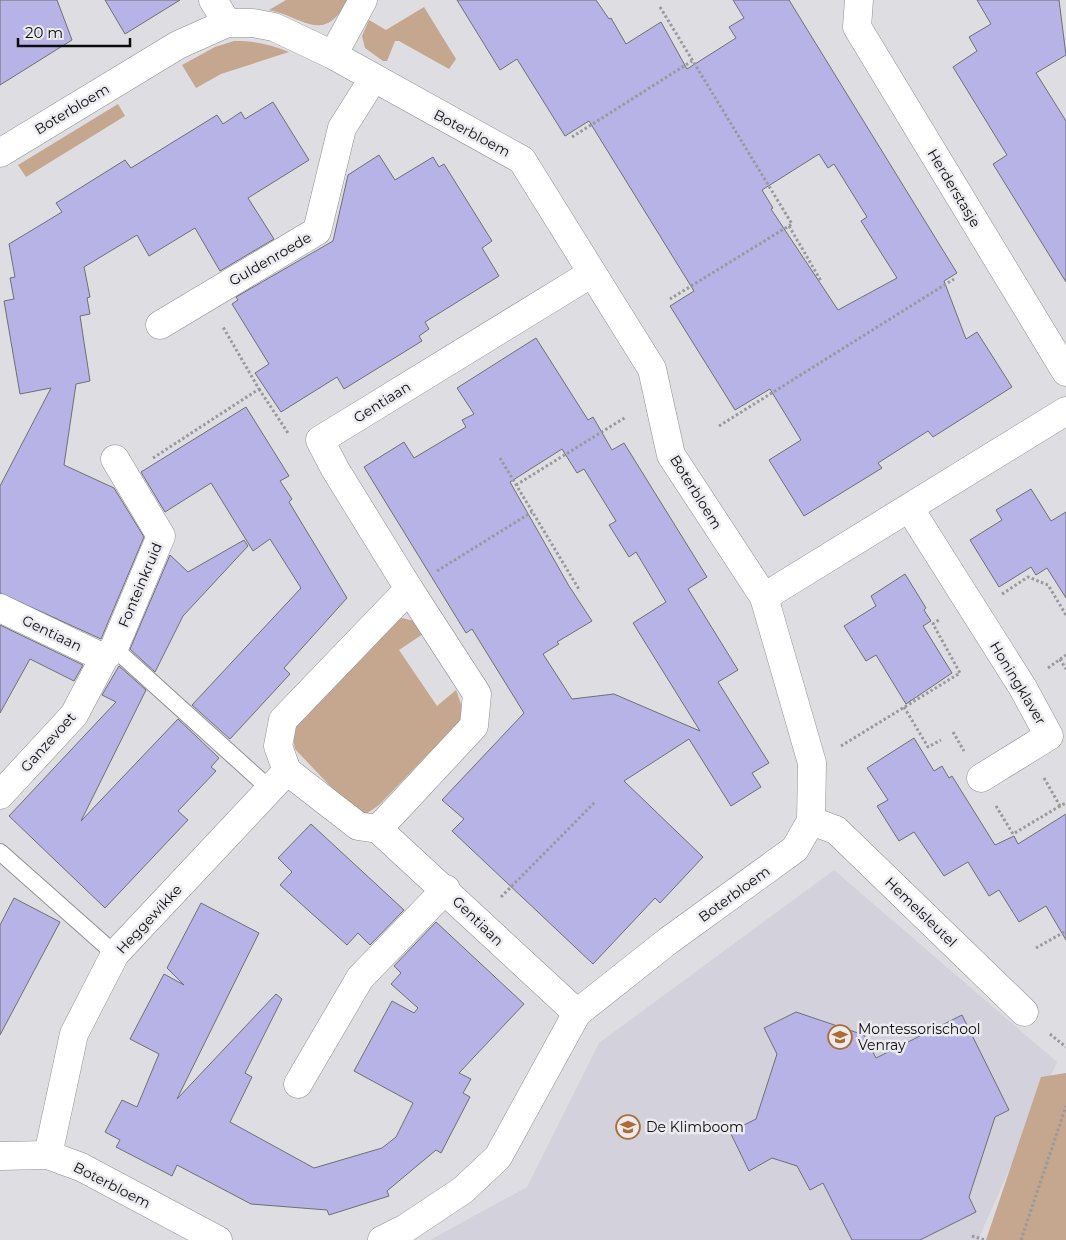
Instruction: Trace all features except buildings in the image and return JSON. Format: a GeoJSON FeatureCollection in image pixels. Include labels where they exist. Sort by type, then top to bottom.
{"type":"FeatureCollection","features":[{"type":"Feature","properties":{"kind":"street"},"geometry":{"type":"LineString","coordinates":[[213,0],[227,23]]}},
{"type":"Feature","properties":{"kind":"street"},"geometry":{"type":"LineString","coordinates":[[333,55],[363,0]]}},
{"type":"Feature","properties":{"kind":"street","name":"Herderstasje"},"geometry":{"type":"LineString","coordinates":[[859,0],[857,27],[1066,372]]}},
{"type":"Feature","properties":{"kind":"street","name":"Boterbloem"},"geometry":{"type":"LineString","coordinates":[[0,153],[178,45],[227,23],[252,23],[274,27],[333,55],[373,79],[522,160],[652,369],[670,455],[764,597],[812,763],[812,821],[795,850],[668,941],[577,1013],[498,1157],[463,1190],[406,1228],[382,1240]]}},
{"type":"Feature","properties":{"kind":"street","name":"Guldenroede"},"geometry":{"type":"LineString","coordinates":[[160,325],[317,232],[342,128],[373,79]]}},
{"type":"Feature","properties":{"kind":"street","name":"Gentiaan"},"geometry":{"type":"LineString","coordinates":[[320,440],[592,273]]}},
{"type":"Feature","properties":{"kind":"street"},"geometry":{"type":"LineString","coordinates":[[764,597],[910,509],[1066,411]]}},
{"type":"Feature","properties":{"kind":"street"},"geometry":{"type":"LineString","coordinates":[[320,440],[335,468],[409,588],[477,694],[474,726],[378,829]]}},
{"type":"Feature","properties":{"kind":"street","name":"Fonteinkruid"},"geometry":{"type":"LineString","coordinates":[[109,653],[161,536],[120,468]]}},
{"type":"Feature","properties":{"kind":"street","name":"Honingklaver"},"geometry":{"type":"LineString","coordinates":[[910,509],[1023,688],[1049,736],[980,778]]}},
{"type":"Feature","properties":{"kind":"street"},"geometry":{"type":"LineString","coordinates":[[279,780],[278,746],[283,720],[409,588]]}},
{"type":"Feature","properties":{"kind":"street","name":"Gentiaan"},"geometry":{"type":"LineString","coordinates":[[0,608],[109,653]]}},
{"type":"Feature","properties":{"kind":"street","name":"Ganzevoet"},"geometry":{"type":"LineString","coordinates":[[0,795],[74,715],[109,653]]}},
{"type":"Feature","properties":{"kind":"street","name":"Gentiaan"},"geometry":{"type":"LineString","coordinates":[[279,780],[358,826],[378,829],[446,889],[577,1013]]}},
{"type":"Feature","properties":{"kind":"street","name":"Heggewikke"},"geometry":{"type":"LineString","coordinates":[[48,1156],[74,1034],[115,954],[279,780]]}},
{"type":"Feature","properties":{"kind":"street","name":"Hemelsleutel"},"geometry":{"type":"LineString","coordinates":[[812,821],[836,830],[1024,1012]]}},
{"type":"Feature","properties":{"kind":"street"},"geometry":{"type":"LineString","coordinates":[[298,1084],[360,978],[446,889]]}},
{"type":"Feature","properties":{"kind":"street","name":"Boterbloem"},"geometry":{"type":"LineString","coordinates":[[0,1156],[48,1156],[81,1167],[218,1240]]}},
{"type":"Feature","properties":{"kind":"lane"},"geometry":{"type":"LineString","coordinates":[[109,653],[279,780]]}},
{"type":"Feature","properties":{"kind":"lane"},"geometry":{"type":"LineString","coordinates":[[0,852],[115,954]]}},
{"type":"Feature","properties":{"kind":"path"},"geometry":{"type":"LineString","coordinates":[[660,7],[792,224],[670,299]]}},
{"type":"Feature","properties":{"kind":"path"},"geometry":{"type":"LineString","coordinates":[[572,137],[692,61]]}},
{"type":"Feature","properties":{"kind":"path"},"geometry":{"type":"LineString","coordinates":[[789,226],[821,281]]}},
{"type":"Feature","properties":{"kind":"path"},"geometry":{"type":"LineString","coordinates":[[718,426],[954,279]]}},
{"type":"Feature","properties":{"kind":"path"},"geometry":{"type":"LineString","coordinates":[[205,297],[259,390],[288,434],[320,440]]}},
{"type":"Feature","properties":{"kind":"path"},"geometry":{"type":"LineString","coordinates":[[120,468],[259,390]]}},
{"type":"Feature","properties":{"kind":"path"},"geometry":{"type":"LineString","coordinates":[[516,485],[626,417]]}},
{"type":"Feature","properties":{"kind":"path"},"geometry":{"type":"LineString","coordinates":[[500,458],[580,592]]}},
{"type":"Feature","properties":{"kind":"path"},"geometry":{"type":"LineString","coordinates":[[409,588],[532,512]]}},
{"type":"Feature","properties":{"kind":"path"},"geometry":{"type":"LineString","coordinates":[[812,763],[960,673],[933,624],[1028,577],[1048,585],[1066,615]]}},
{"type":"Feature","properties":{"kind":"path"},"geometry":{"type":"LineString","coordinates":[[1060,659],[1066,669]]}},
{"type":"Feature","properties":{"kind":"path"},"geometry":{"type":"LineString","coordinates":[[904,707],[928,747],[940,740]]}},
{"type":"Feature","properties":{"kind":"path"},"geometry":{"type":"LineString","coordinates":[[478,921],[596,801]]}},
{"type":"Feature","properties":{"kind":"path"},"geometry":{"type":"LineString","coordinates":[[1036,948],[1066,931]]}},
{"type":"Feature","properties":{"kind":"path"},"geometry":{"type":"LineString","coordinates":[[1021,1240],[1066,1106]]}},
{"type":"Feature","properties":{"kind":"path"},"geometry":{"type":"LineString","coordinates":[[972,1236],[985,1240]]}},
{"type":"Feature","properties":{"kind":"shaded area"},"geometry":{"type":"Polygon","coordinates":[[[286,0],[348,0],[339,14],[330,22],[322,25],[313,25],[269,10],[286,0]]]}},
{"type":"Feature","properties":{"kind":"shaded area"},"geometry":{"type":"Polygon","coordinates":[[[424,7],[456,59],[449,69],[399,41],[395,41],[387,61],[383,61],[365,48],[362,36],[369,20],[386,30],[424,7]]]}},
{"type":"Feature","properties":{"kind":"shaded area"},"geometry":{"type":"Polygon","coordinates":[[[234,41],[262,44],[289,52],[221,74],[196,88],[182,65],[215,47],[234,41]]]}},
{"type":"Feature","properties":{"kind":"shaded area"},"geometry":{"type":"Polygon","coordinates":[[[118,104],[125,116],[26,177],[18,165],[118,104]]]}},
{"type":"Feature","properties":{"kind":"shaded area"},"geometry":{"type":"Polygon","coordinates":[[[402,618],[414,621],[423,634],[399,650],[437,706],[456,690],[462,707],[460,721],[379,805],[366,814],[349,806],[295,749],[292,735],[294,723],[393,619],[402,618]]]}},
{"type":"Feature","properties":{"kind":"shaded area","name":"Montessorischool Venray"},"geometry":{"type":"Polygon","coordinates":[[[834,870],[1057,1062],[978,1240],[430,1240],[527,1187],[599,1043],[834,870]]]}},
{"type":"Feature","properties":{"kind":"shaded area"},"geometry":{"type":"Polygon","coordinates":[[[1066,1073],[1066,1240],[986,1240],[1041,1077],[1066,1073]]]}},
{"type":"Feature","properties":{"kind":"place","name":"Montessorischool Venray"},"geometry":{"type":"Point","coordinates":[840,1037]}},
{"type":"Feature","properties":{"kind":"place","name":"De Klimboom"},"geometry":{"type":"Point","coordinates":[628,1127]}}]}
